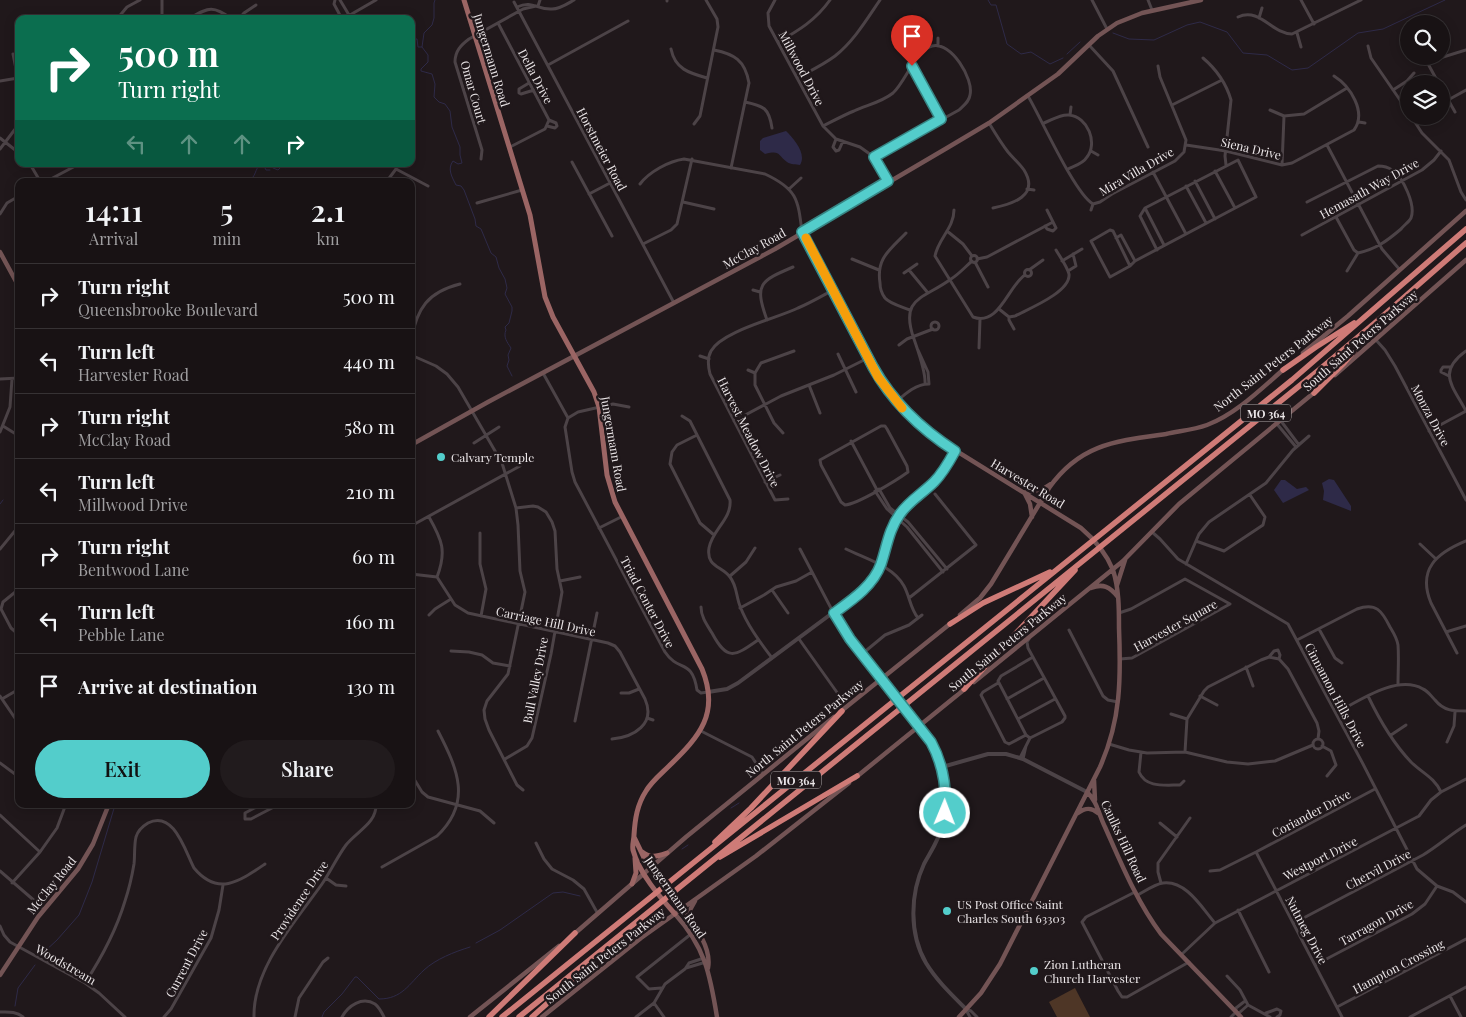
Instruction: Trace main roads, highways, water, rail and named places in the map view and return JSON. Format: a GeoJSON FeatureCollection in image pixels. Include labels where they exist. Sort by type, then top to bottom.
{"type":"FeatureCollection","features":[{"type":"Feature","properties":{"kind":"highway","name":"MO 364"},"geometry":{"type":"LineString","coordinates":[[502,1017],[1299,374],[1466,228]]}},
{"type":"Feature","properties":{"kind":"highway","name":"MO 364"},"geometry":{"type":"LineString","coordinates":[[519,1017],[1377,322],[1466,243]]}},
{"type":"Feature","properties":{"kind":"highway"},"geometry":{"type":"LineString","coordinates":[[1283,370],[1324,342],[1365,318]]}},
{"type":"Feature","properties":{"kind":"highway"},"geometry":{"type":"LineString","coordinates":[[1314,393],[1344,363],[1377,322]]}},
{"type":"Feature","properties":{"kind":"highway"},"geometry":{"type":"LineString","coordinates":[[964,689],[1063,585],[1085,559]]}},
{"type":"Feature","properties":{"kind":"highway"},"geometry":{"type":"LineString","coordinates":[[950,624],[983,604],[1060,567]]}},
{"type":"Feature","properties":{"kind":"highway"},"geometry":{"type":"LineString","coordinates":[[701,856],[755,803],[842,710]]}},
{"type":"Feature","properties":{"kind":"highway"},"geometry":{"type":"LineString","coordinates":[[711,862],[732,852],[857,776]]}},
{"type":"Feature","properties":{"kind":"highway"},"geometry":{"type":"LineString","coordinates":[[489,1017],[575,933]]}},
{"type":"Feature","properties":{"kind":"highway"},"geometry":{"type":"LineString","coordinates":[[532,1017],[570,983],[594,956]]}},
{"type":"Feature","properties":{"kind":"main road","name":"Jungermann Road"},"geometry":{"type":"LineString","coordinates":[[464,0],[532,225],[545,297],[553,316],[594,392],[599,407],[608,480],[615,502],[621,517],[702,669],[708,692],[707,715],[701,731],[689,747],[646,790],[636,813],[632,844],[635,856],[644,874],[691,933],[706,959]]}},
{"type":"Feature","properties":{"kind":"main road","name":"McClay Road"},"geometry":{"type":"LineString","coordinates":[[415,443],[675,303],[802,232],[989,123],[1058,74],[1107,30],[1126,19],[1199,0]]}},
{"type":"Feature","properties":{"kind":"main road","name":"North Saint Peters Parkway"},"geometry":{"type":"LineString","coordinates":[[470,1017],[598,914],[667,853],[763,774],[950,624],[986,591],[1053,483],[1074,462],[1088,452],[1104,445],[1127,439],[1195,429],[1231,412],[1283,370],[1466,212]]}},
{"type":"Feature","properties":{"kind":"main road","name":"Harvester Road"},"geometry":{"type":"LineString","coordinates":[[802,232],[878,377],[897,402],[922,428],[955,451],[1071,520],[1088,534],[1104,553],[1112,569],[1116,585],[1119,612],[1119,702],[1109,744],[1088,792],[1004,956],[991,979],[959,1017]]}},
{"type":"Feature","properties":{"kind":"main road"},"geometry":{"type":"LineString","coordinates":[[0,252],[15,280]]}},
{"type":"Feature","properties":{"kind":"main road","name":"South Saint Peters Parkway"},"geometry":{"type":"LineString","coordinates":[[542,1017],[641,938],[762,852],[1126,558],[1179,504],[1279,423],[1466,260]]}},
{"type":"Feature","properties":{"kind":"main road"},"geometry":{"type":"LineString","coordinates":[[1032,517],[1030,504],[1025,492],[1040,491],[1053,483]]}},
{"type":"Feature","properties":{"kind":"main road"},"geometry":{"type":"LineString","coordinates":[[1116,585],[1126,558]]}},
{"type":"Feature","properties":{"kind":"main road"},"geometry":{"type":"LineString","coordinates":[[1087,589],[1097,585],[1104,585],[1109,587],[1118,598]]}},
{"type":"Feature","properties":{"kind":"main road"},"geometry":{"type":"LineString","coordinates":[[1094,779],[1096,806]]}},
{"type":"Feature","properties":{"kind":"main road","name":"Caulks Hill Road"},"geometry":{"type":"LineString","coordinates":[[1088,792],[1151,922],[1160,934],[1182,954],[1241,1017]]}},
{"type":"Feature","properties":{"kind":"main road","name":"McClay Road"},"geometry":{"type":"LineString","coordinates":[[0,975],[44,909],[74,875],[84,860],[97,835],[107,808]]}},
{"type":"Feature","properties":{"kind":"main road"},"geometry":{"type":"LineString","coordinates":[[1074,818],[1083,810],[1089,808],[1099,814]]}},
{"type":"Feature","properties":{"kind":"main road","name":"Jungermann Road"},"geometry":{"type":"LineString","coordinates":[[634,837],[650,868],[692,923],[704,945],[717,1017]]}},
{"type":"Feature","properties":{"kind":"main road"},"geometry":{"type":"LineString","coordinates":[[640,849],[650,856],[667,853]]}},
{"type":"Feature","properties":{"kind":"main road"},"geometry":{"type":"LineString","coordinates":[[632,884],[636,873],[635,856]]}},
{"type":"Feature","properties":{"kind":"main road"},"geometry":{"type":"LineString","coordinates":[[692,923],[690,910],[697,899]]}},
{"type":"Feature","properties":{"kind":"waterway"},"geometry":{"type":"LineString","coordinates":[[415,39],[417,39],[418,47],[422,47],[424,33],[432,25],[434,18],[435,0]]}},
{"type":"Feature","properties":{"kind":"waterway"},"geometry":{"type":"LineString","coordinates":[[988,0],[991,5],[996,5],[1007,44],[1021,54],[1031,52],[1050,64],[1063,58]]}},
{"type":"Feature","properties":{"kind":"waterway"},"geometry":{"type":"LineString","coordinates":[[1113,33],[1129,39],[1154,40],[1187,25],[1200,22],[1227,32],[1243,53],[1267,55],[1292,70],[1308,68],[1358,33],[1383,29],[1445,0]]}},
{"type":"Feature","properties":{"kind":"waterway"},"geometry":{"type":"LineString","coordinates":[[1067,54],[1080,42]]}},
{"type":"Feature","properties":{"kind":"waterway"},"geometry":{"type":"LineString","coordinates":[[422,47],[428,55],[428,62],[421,71],[432,74],[435,84],[434,97],[439,102],[445,104],[450,111],[452,127],[460,147],[462,163],[458,164],[453,161],[450,167],[452,176],[456,185],[461,186],[464,190],[476,226],[481,229],[505,279],[507,288],[505,294],[512,307],[509,323],[505,327],[506,339],[511,348],[507,366],[512,376]]}},
{"type":"Feature","properties":{"kind":"waterway"},"geometry":{"type":"LineString","coordinates":[[252,178],[258,167]]}},
{"type":"Feature","properties":{"kind":"waterway"},"geometry":{"type":"LineString","coordinates":[[264,167],[266,170],[270,170]]}},
{"type":"Feature","properties":{"kind":"waterway"},"geometry":{"type":"LineString","coordinates":[[273,168],[278,170],[281,167]]}},
{"type":"Feature","properties":{"kind":"waterway"},"geometry":{"type":"LineString","coordinates":[[0,504],[3,500]]}},
{"type":"Feature","properties":{"kind":"waterway"},"geometry":{"type":"LineString","coordinates":[[731,808],[739,803]]}},
{"type":"Feature","properties":{"kind":"waterway"},"geometry":{"type":"LineString","coordinates":[[43,953],[79,915],[92,882],[114,808]]}},
{"type":"Feature","properties":{"kind":"waterway"},"geometry":{"type":"LineString","coordinates":[[682,849],[688,845]]}},
{"type":"Feature","properties":{"kind":"waterway"},"geometry":{"type":"LineString","coordinates":[[476,943],[500,930],[553,893],[563,892],[580,896]]}},
{"type":"Feature","properties":{"kind":"waterway"},"geometry":{"type":"LineString","coordinates":[[322,1017],[324,1012],[342,994],[355,977],[379,999],[387,998],[399,994],[434,962],[470,947]]}},
{"type":"Feature","properties":{"kind":"waterway"},"geometry":{"type":"LineString","coordinates":[[15,1006],[18,988],[35,965]]}},
{"type":"Feature","properties":{"kind":"place","name":"Calvary Temple"},"geometry":{"type":"Point","coordinates":[441,457]}},
{"type":"Feature","properties":{"kind":"place","name":"US Post Office Saint Charles South 63303"},"geometry":{"type":"Point","coordinates":[947,911]}},
{"type":"Feature","properties":{"kind":"place","name":"Zion Lutheran Church Harvester"},"geometry":{"type":"Point","coordinates":[1034,971]}}]}
